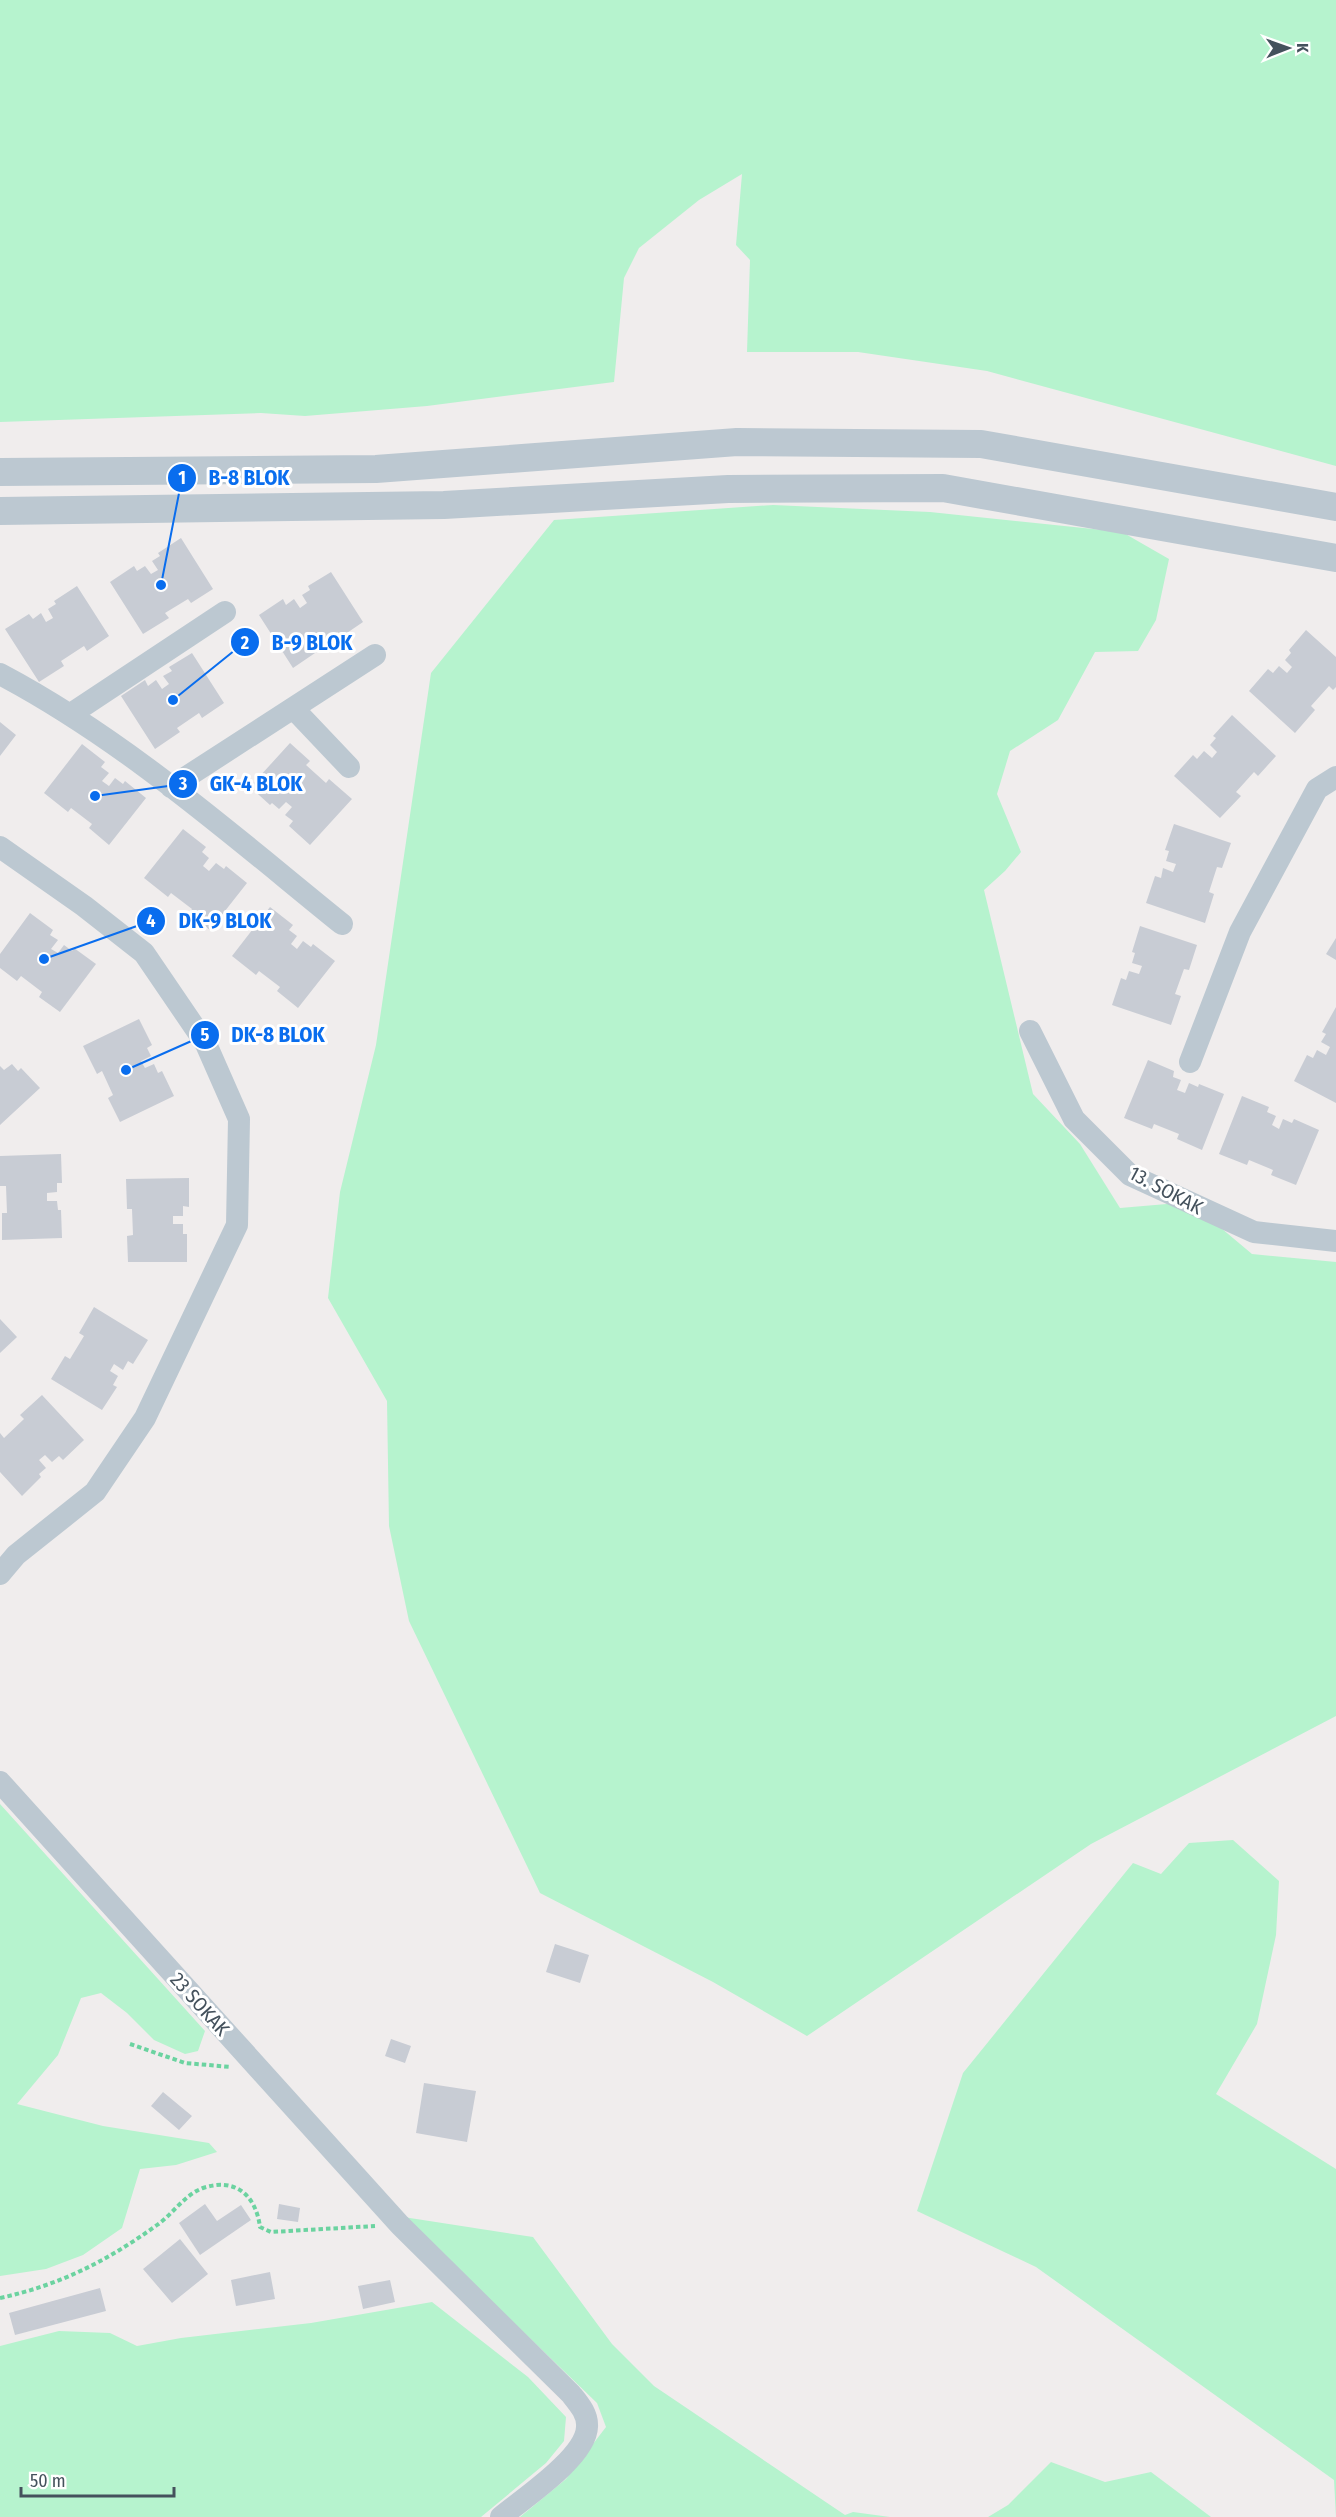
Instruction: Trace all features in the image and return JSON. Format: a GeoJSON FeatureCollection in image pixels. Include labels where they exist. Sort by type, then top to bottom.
{"type":"FeatureCollection","features":[{"type":"Feature","properties":{"kind":"street"},"geometry":{"type":"LineString","coordinates":[[0,472],[376,469],[737,442],[981,444],[1336,507]]}},
{"type":"Feature","properties":{"kind":"street"},"geometry":{"type":"LineString","coordinates":[[0,511],[444,505],[728,489],[944,488],[1336,558]]}},
{"type":"Feature","properties":{"kind":"street"},"geometry":{"type":"LineString","coordinates":[[71,714],[225,612]]}},
{"type":"Feature","properties":{"kind":"street"},"geometry":{"type":"LineString","coordinates":[[171,787],[375,655]]}},
{"type":"Feature","properties":{"kind":"street"},"geometry":{"type":"LineString","coordinates":[[0,674],[71,714],[171,787],[342,924]]}},
{"type":"Feature","properties":{"kind":"street"},"geometry":{"type":"LineString","coordinates":[[293,708],[349,767]]}},
{"type":"Feature","properties":{"kind":"street"},"geometry":{"type":"LineString","coordinates":[[1190,1062],[1240,932],[1317,789],[1336,777]]}},
{"type":"Feature","properties":{"kind":"street"},"geometry":{"type":"LineString","coordinates":[[0,847],[84,906],[144,953],[206,1044],[239,1119],[237,1225],[145,1418],[95,1492],[16,1555],[0,1574]]}},
{"type":"Feature","properties":{"kind":"street","name":"13. SOKAK"},"geometry":{"type":"LineString","coordinates":[[1030,1031],[1074,1119],[1130,1175],[1254,1232],[1336,1241]]}},
{"type":"Feature","properties":{"kind":"street","name":"23 SOKAK"},"geometry":{"type":"LineString","coordinates":[[0,1782],[399,2225],[571,2394],[582,2408],[588,2429],[583,2444],[569,2460],[501,2517]]}},
{"type":"Feature","properties":{"kind":"path"},"geometry":{"type":"LineString","coordinates":[[130,2044],[185,2063],[236,2068]]}},
{"type":"Feature","properties":{"kind":"path"},"geometry":{"type":"LineString","coordinates":[[0,2298],[31,2291],[82,2272],[126,2247],[160,2223],[181,2202],[203,2188],[225,2185],[240,2189],[252,2199],[258,2211],[260,2227],[271,2232],[399,2225]]}},
{"type":"Feature","properties":{"kind":"green space"},"geometry":{"type":"Polygon","coordinates":[[[0,0],[1336,0],[1336,466],[987,371],[858,352],[747,352],[750,260],[736,245],[742,174],[699,200],[639,248],[624,278],[614,382],[427,406],[305,416],[261,413],[0,422],[0,0]]]}},
{"type":"Feature","properties":{"kind":"green space"},"geometry":{"type":"Polygon","coordinates":[[[773,505],[930,512],[1122,532],[1169,559],[1156,620],[1138,651],[1095,652],[1058,720],[1010,751],[997,794],[1021,852],[984,890],[1033,1094],[1080,1144],[1120,1208],[1190,1202],[1252,1254],[1336,1262],[1336,1716],[1091,1844],[807,2036],[713,1982],[540,1893],[409,1621],[389,1526],[387,1401],[328,1298],[340,1192],[376,1045],[431,673],[554,520],[773,505]]]}},
{"type":"Feature","properties":{"kind":"green space"},"geometry":{"type":"Polygon","coordinates":[[[0,1804],[205,2031],[198,2051],[185,2054],[154,2040],[127,2013],[101,1993],[81,1998],[58,2055],[17,2104],[103,2126],[209,2143],[217,2152],[176,2165],[140,2169],[122,2228],[83,2255],[46,2269],[0,2276],[0,1804]]]}},
{"type":"Feature","properties":{"kind":"green space"},"geometry":{"type":"Polygon","coordinates":[[[1233,1840],[1279,1881],[1276,1935],[1257,2024],[1216,2094],[1336,2169],[1336,2517],[1334,2480],[1036,2267],[917,2211],[963,2073],[1133,1863],[1161,1874],[1189,1843],[1233,1840]]]}},
{"type":"Feature","properties":{"kind":"green space"},"geometry":{"type":"Polygon","coordinates":[[[397,2216],[533,2237],[612,2344],[654,2386],[845,2515],[853,2512],[890,2517],[520,2517],[566,2479],[606,2427],[597,2403],[512,2321],[397,2216]]]}},
{"type":"Feature","properties":{"kind":"green space"},"geometry":{"type":"Polygon","coordinates":[[[432,2302],[528,2377],[566,2417],[564,2441],[546,2463],[481,2517],[0,2517],[0,2346],[59,2331],[110,2333],[137,2346],[181,2338],[311,2323],[432,2302]]]}},
{"type":"Feature","properties":{"kind":"green space"},"geometry":{"type":"Polygon","coordinates":[[[1051,2462],[1105,2482],[1151,2472],[1211,2517],[988,2517],[1008,2505],[1051,2462]]]}},
{"type":"Feature","properties":{"kind":"building"},"geometry":{"type":"Polygon","coordinates":[[[181,538],[213,589],[191,603],[188,599],[165,613],[169,618],[143,634],[110,582],[134,566],[137,571],[145,566],[151,574],[158,570],[152,561],[160,556],[158,553],[181,538]]]}},
{"type":"Feature","properties":{"kind":"building"},"geometry":{"type":"Polygon","coordinates":[[[331,572],[363,622],[341,637],[338,632],[315,647],[318,651],[293,668],[259,615],[283,599],[286,605],[294,599],[300,608],[307,603],[302,595],[310,590],[308,586],[331,572]]]}},
{"type":"Feature","properties":{"kind":"building"},"geometry":{"type":"Polygon","coordinates":[[[77,586],[109,636],[87,651],[84,646],[61,661],[64,666],[39,682],[5,629],[29,614],[33,619],[41,613],[46,622],[53,618],[48,609],[56,604],[54,601],[77,586]]]}},
{"type":"Feature","properties":{"kind":"building"},"geometry":{"type":"Polygon","coordinates":[[[1306,630],[1336,657],[1336,687],[1333,690],[1329,686],[1311,706],[1315,710],[1295,733],[1249,691],[1268,669],[1273,673],[1279,666],[1287,673],[1292,667],[1285,660],[1291,653],[1289,650],[1306,630]]]}},
{"type":"Feature","properties":{"kind":"building"},"geometry":{"type":"Polygon","coordinates":[[[192,653],[224,703],[202,718],[199,713],[177,728],[180,732],[155,749],[121,696],[145,680],[148,686],[156,680],[162,689],[169,684],[163,676],[172,671],[169,667],[192,653]]]}},
{"type":"Feature","properties":{"kind":"building"},"geometry":{"type":"Polygon","coordinates":[[[1232,715],[1276,756],[1258,776],[1254,772],[1236,792],[1241,796],[1220,818],[1174,776],[1193,755],[1197,759],[1204,751],[1212,758],[1217,752],[1210,745],[1216,738],[1213,736],[1232,715]]]}},
{"type":"Feature","properties":{"kind":"building"},"geometry":{"type":"Polygon","coordinates":[[[0,722],[16,735],[0,756],[0,722]]]}},
{"type":"Feature","properties":{"kind":"building"},"geometry":{"type":"Polygon","coordinates":[[[290,743],[310,761],[306,765],[326,783],[329,779],[352,799],[310,845],[289,826],[293,821],[285,815],[292,807],[286,802],[279,809],[272,803],[270,805],[250,787],[290,743]]]}},
{"type":"Feature","properties":{"kind":"building"},"geometry":{"type":"Polygon","coordinates":[[[82,744],[105,762],[101,767],[109,773],[102,781],[109,786],[115,778],[123,784],[125,781],[146,798],[109,845],[89,828],[92,824],[71,808],[68,812],[44,793],[82,744]]]}},
{"type":"Feature","properties":{"kind":"building"},"geometry":{"type":"Polygon","coordinates":[[[1174,824],[1231,843],[1222,868],[1217,867],[1209,892],[1214,894],[1205,923],[1146,903],[1155,876],[1161,878],[1163,868],[1173,872],[1176,864],[1166,861],[1169,851],[1165,850],[1174,824]]]}},
{"type":"Feature","properties":{"kind":"building"},"geometry":{"type":"Polygon","coordinates":[[[183,829],[206,847],[202,852],[209,858],[203,866],[209,871],[216,863],[224,869],[226,866],[247,883],[210,930],[189,914],[192,909],[171,893],[168,897],[144,878],[183,829]]]}},
{"type":"Feature","properties":{"kind":"building"},"geometry":{"type":"Polygon","coordinates":[[[270,907],[293,925],[289,930],[297,936],[291,944],[297,949],[303,941],[311,947],[313,944],[335,961],[298,1008],[277,991],[280,987],[259,971],[256,975],[232,956],[270,907]]]}},
{"type":"Feature","properties":{"kind":"building"},"geometry":{"type":"Polygon","coordinates":[[[30,913],[53,930],[50,935],[58,940],[51,949],[58,953],[64,945],[72,951],[74,948],[96,964],[60,1012],[39,997],[42,992],[21,976],[17,981],[0,968],[0,954],[30,913]]]}},
{"type":"Feature","properties":{"kind":"building"},"geometry":{"type":"Polygon","coordinates":[[[1140,926],[1197,945],[1189,970],[1184,969],[1175,994],[1181,996],[1171,1025],[1112,1005],[1121,978],[1126,980],[1129,971],[1139,974],[1142,966],[1132,963],[1135,953],[1132,952],[1140,926]]]}},
{"type":"Feature","properties":{"kind":"building"},"geometry":{"type":"Polygon","coordinates":[[[1336,938],[1336,960],[1326,954],[1336,938]]]}},
{"type":"Feature","properties":{"kind":"building"},"geometry":{"type":"Polygon","coordinates":[[[1336,1007],[1336,1103],[1294,1081],[1307,1055],[1313,1058],[1317,1050],[1326,1055],[1330,1047],[1321,1042],[1326,1034],[1322,1032],[1336,1007]]]}},
{"type":"Feature","properties":{"kind":"building"},"geometry":{"type":"Polygon","coordinates":[[[139,1019],[152,1045],[147,1048],[151,1056],[141,1061],[145,1068],[154,1064],[158,1073],[162,1071],[174,1096],[120,1122],[108,1098],[113,1095],[102,1071],[97,1074],[83,1046],[139,1019]]]}},
{"type":"Feature","properties":{"kind":"building"},"geometry":{"type":"Polygon","coordinates":[[[1148,1060],[1174,1071],[1173,1077],[1181,1080],[1177,1090],[1185,1093],[1189,1083],[1198,1087],[1199,1084],[1224,1094],[1202,1150],[1177,1139],[1179,1134],[1154,1124],[1152,1129],[1124,1118],[1148,1060]]]}},
{"type":"Feature","properties":{"kind":"building"},"geometry":{"type":"Polygon","coordinates":[[[12,1064],[18,1071],[21,1068],[40,1088],[0,1125],[0,1066],[4,1070],[12,1064]]]}},
{"type":"Feature","properties":{"kind":"building"},"geometry":{"type":"Polygon","coordinates":[[[1242,1096],[1269,1107],[1267,1112],[1276,1116],[1272,1125],[1279,1129],[1283,1119],[1292,1123],[1294,1119],[1319,1130],[1296,1185],[1271,1175],[1273,1170],[1249,1160],[1247,1165],[1219,1154],[1242,1096]]]}},
{"type":"Feature","properties":{"kind":"building"},"geometry":{"type":"Polygon","coordinates":[[[61,1154],[62,1183],[57,1183],[57,1192],[47,1193],[47,1201],[57,1201],[58,1210],[61,1210],[62,1238],[2,1240],[2,1213],[7,1213],[6,1186],[0,1186],[0,1156],[61,1154]]]}},
{"type":"Feature","properties":{"kind":"building"},"geometry":{"type":"Polygon","coordinates":[[[189,1178],[189,1207],[183,1206],[183,1216],[173,1216],[173,1224],[183,1224],[183,1234],[187,1234],[187,1262],[128,1262],[127,1236],[133,1235],[132,1209],[127,1209],[126,1179],[189,1178]]]}},
{"type":"Feature","properties":{"kind":"building"},"geometry":{"type":"Polygon","coordinates":[[[94,1307],[148,1340],[133,1364],[128,1361],[123,1370],[114,1364],[110,1371],[118,1376],[113,1385],[117,1387],[102,1410],[51,1379],[65,1356],[70,1359],[84,1336],[79,1333],[94,1307]]]}},
{"type":"Feature","properties":{"kind":"building"},"geometry":{"type":"Polygon","coordinates":[[[0,1319],[17,1337],[0,1353],[0,1319]]]}},
{"type":"Feature","properties":{"kind":"building"},"geometry":{"type":"Polygon","coordinates":[[[42,1395],[84,1440],[63,1460],[59,1456],[52,1462],[45,1455],[39,1460],[46,1468],[39,1474],[41,1477],[22,1496],[0,1472],[0,1433],[4,1438],[24,1419],[20,1415],[42,1395]]]}},
{"type":"Feature","properties":{"kind":"building"},"geometry":{"type":"Polygon","coordinates":[[[555,1944],[589,1955],[580,1983],[546,1972],[555,1944]]]}},
{"type":"Feature","properties":{"kind":"building"},"geometry":{"type":"Polygon","coordinates":[[[391,2039],[411,2046],[405,2063],[385,2056],[391,2039]]]}},
{"type":"Feature","properties":{"kind":"building"},"geometry":{"type":"Polygon","coordinates":[[[424,2083],[476,2091],[467,2142],[416,2133],[424,2083]]]}},
{"type":"Feature","properties":{"kind":"building"},"geometry":{"type":"Polygon","coordinates":[[[163,2092],[192,2116],[179,2130],[151,2106],[163,2092]]]}},
{"type":"Feature","properties":{"kind":"building"},"geometry":{"type":"Polygon","coordinates":[[[205,2204],[217,2221],[241,2205],[251,2220],[200,2255],[179,2223],[205,2204]]]}},
{"type":"Feature","properties":{"kind":"building"},"geometry":{"type":"Polygon","coordinates":[[[279,2204],[300,2208],[298,2222],[277,2219],[279,2204]]]}},
{"type":"Feature","properties":{"kind":"building"},"geometry":{"type":"Polygon","coordinates":[[[180,2239],[208,2274],[172,2303],[143,2269],[180,2239]]]}},
{"type":"Feature","properties":{"kind":"building"},"geometry":{"type":"Polygon","coordinates":[[[270,2272],[275,2299],[236,2306],[231,2280],[270,2272]]]}},
{"type":"Feature","properties":{"kind":"building"},"geometry":{"type":"Polygon","coordinates":[[[390,2280],[395,2302],[363,2309],[358,2286],[390,2280]]]}},
{"type":"Feature","properties":{"kind":"building"},"geometry":{"type":"Polygon","coordinates":[[[100,2288],[106,2311],[15,2335],[9,2313],[100,2288]]]}},
{"type":"Feature","properties":{"kind":"place","name":"B-8 BLOK"},"geometry":{"type":"Point","coordinates":[161,585]}},
{"type":"Feature","properties":{"kind":"place","name":"B-9 BLOK"},"geometry":{"type":"Point","coordinates":[173,700]}},
{"type":"Feature","properties":{"kind":"place","name":"GK-4 BLOK"},"geometry":{"type":"Point","coordinates":[95,796]}},
{"type":"Feature","properties":{"kind":"place","name":"DK-9 BLOK"},"geometry":{"type":"Point","coordinates":[44,959]}},
{"type":"Feature","properties":{"kind":"place","name":"DK-8 BLOK"},"geometry":{"type":"Point","coordinates":[126,1070]}}]}
